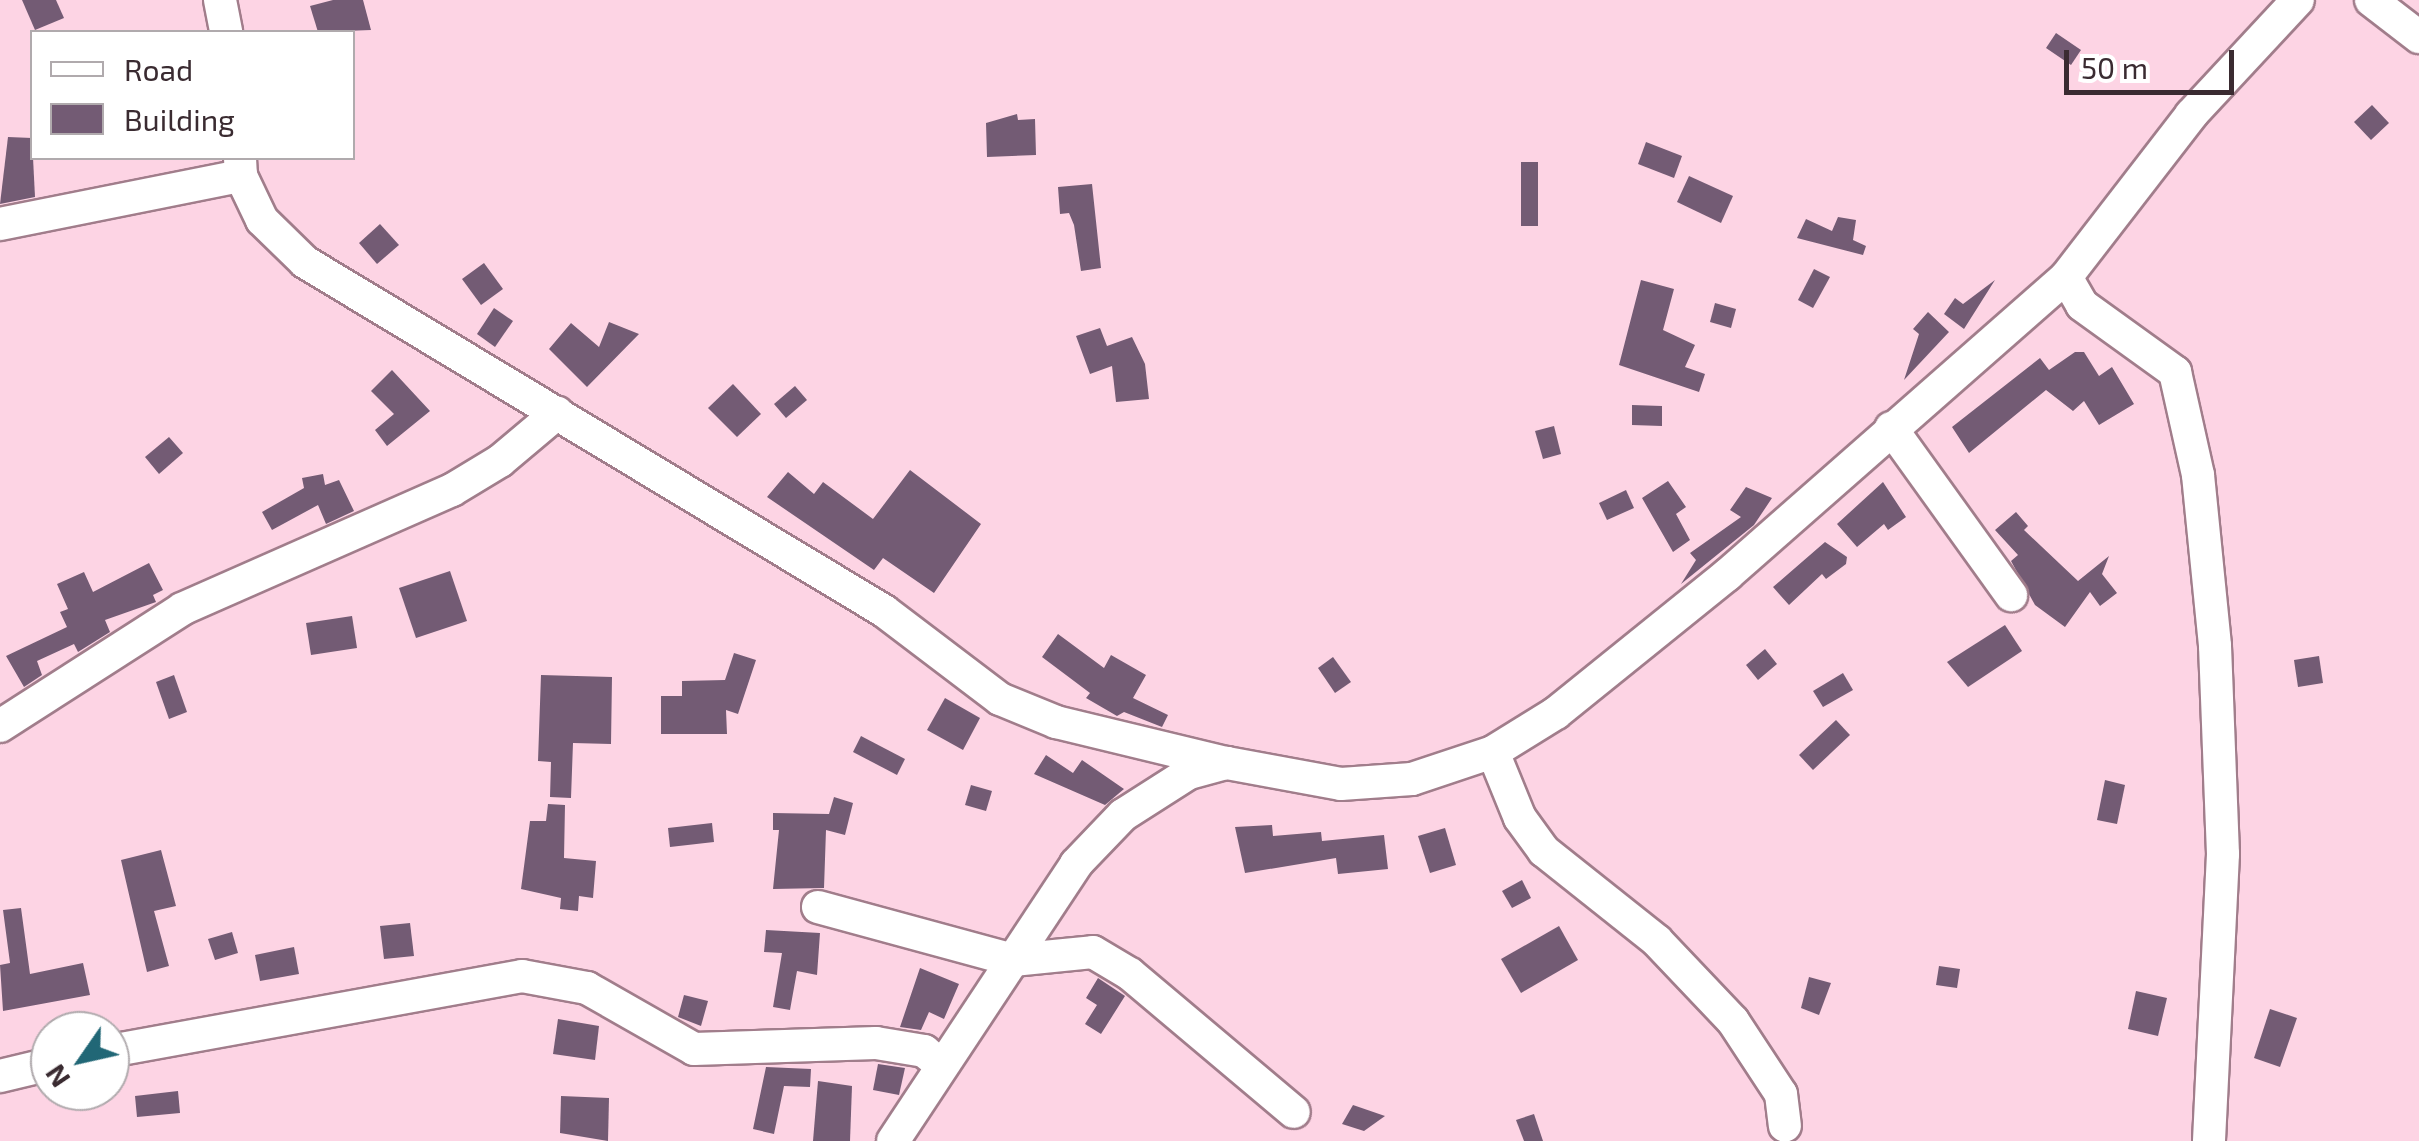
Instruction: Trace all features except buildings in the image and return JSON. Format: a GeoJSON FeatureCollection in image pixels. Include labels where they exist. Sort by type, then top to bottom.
{"type":"FeatureCollection","features":[{"type":"Feature","properties":{"kind":"street"},"geometry":{"type":"LineString","coordinates":[[220,0],[226,30]]}},
{"type":"Feature","properties":{"kind":"street"},"geometry":{"type":"LineString","coordinates":[[0,224],[240,167],[262,220],[305,262],[884,611],[1024,712],[1227,763],[1364,785],[1435,773],[1493,752],[1600,681],[2066,278],[2190,115],[2298,0]]}},
{"type":"Feature","properties":{"kind":"street"},"geometry":{"type":"LineString","coordinates":[[2371,0],[2419,37]]}},
{"type":"Feature","properties":{"kind":"street"},"geometry":{"type":"LineString","coordinates":[[2066,278],[2082,305],[2175,372],[2198,475],[2216,646],[2223,854],[2209,1141]]}},
{"type":"Feature","properties":{"kind":"street"},"geometry":{"type":"LineString","coordinates":[[0,726],[182,609],[452,490],[500,462],[557,413]]}},
{"type":"Feature","properties":{"kind":"street"},"geometry":{"type":"LineString","coordinates":[[1891,428],[2011,595]]}},
{"type":"Feature","properties":{"kind":"street"},"geometry":{"type":"LineString","coordinates":[[1493,752],[1520,818],[1544,852],[1658,941],[1733,1020],[1772,1077],[1785,1126]]}},
{"type":"Feature","properties":{"kind":"street"},"geometry":{"type":"LineString","coordinates":[[893,1141],[939,1063],[1076,864],[1122,815],[1189,773],[1227,763]]}},
{"type":"Feature","properties":{"kind":"street"},"geometry":{"type":"LineString","coordinates":[[818,908],[1013,960],[1073,951],[1110,961],[1294,1112]]}},
{"type":"Feature","properties":{"kind":"street"},"geometry":{"type":"LineString","coordinates":[[130,1047],[522,976],[587,988],[694,1049],[902,1044],[939,1063]]}},
{"type":"Feature","properties":{"kind":"street"},"geometry":{"type":"LineString","coordinates":[[0,1076],[30,1069]]}}]}
